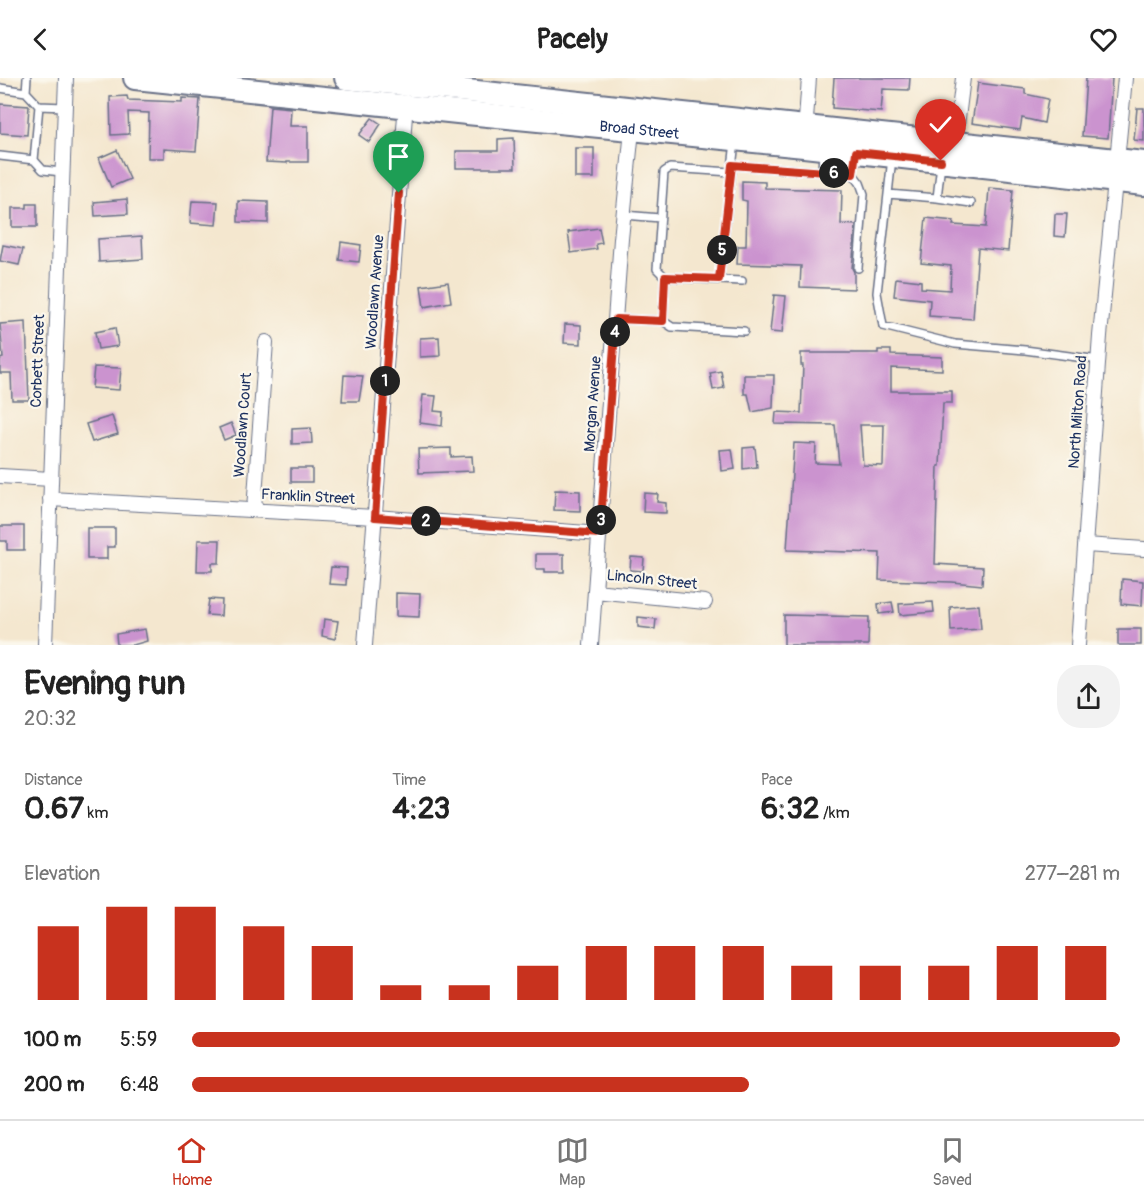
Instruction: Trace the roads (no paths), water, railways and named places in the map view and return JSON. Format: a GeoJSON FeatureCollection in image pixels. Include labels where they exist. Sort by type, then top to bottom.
{"type":"FeatureCollection","features":[{"type":"Feature","properties":{"kind":"main road","name":"Broad Street"},"geometry":{"type":"LineString","coordinates":[[135,78],[406,96],[811,140],[854,163],[892,156],[941,161],[1116,170],[1144,163]]}},
{"type":"Feature","properties":{"kind":"main road","name":"Broad Street"},"geometry":{"type":"LineString","coordinates":[[346,78],[406,96],[632,130],[736,140],[955,142],[1116,170],[1144,184]]}},
{"type":"Feature","properties":{"kind":"street","name":"Corbett Street"},"geometry":{"type":"LineString","coordinates":[[45,645],[66,78]]}},
{"type":"Feature","properties":{"kind":"street"},"geometry":{"type":"LineString","coordinates":[[809,78],[811,140]]}},
{"type":"Feature","properties":{"kind":"street"},"geometry":{"type":"LineString","coordinates":[[955,142],[963,78]]}},
{"type":"Feature","properties":{"kind":"street","name":"North Milton Road"},"geometry":{"type":"LineString","coordinates":[[1078,645],[1099,360],[1125,78]]}},
{"type":"Feature","properties":{"kind":"street","name":"Woodlawn Avenue"},"geometry":{"type":"LineString","coordinates":[[365,645],[406,96]]}},
{"type":"Feature","properties":{"kind":"street","name":"Morgan Avenue"},"geometry":{"type":"LineString","coordinates":[[591,645],[632,130]]}},
{"type":"Feature","properties":{"kind":"street","name":"Woodlawn Court"},"geometry":{"type":"LineString","coordinates":[[254,510],[266,342]]}},
{"type":"Feature","properties":{"kind":"street"},"geometry":{"type":"LineString","coordinates":[[0,476],[51,479]]}},
{"type":"Feature","properties":{"kind":"street","name":"Franklin Street"},"geometry":{"type":"LineString","coordinates":[[50,499],[375,517],[600,534]]}},
{"type":"Feature","properties":{"kind":"street"},"geometry":{"type":"LineString","coordinates":[[1086,545],[1144,549]]}},
{"type":"Feature","properties":{"kind":"street","name":"Lincoln Street"},"geometry":{"type":"LineString","coordinates":[[595,591],[705,602]]}},
{"type":"Feature","properties":{"kind":"lane"},"geometry":{"type":"LineString","coordinates":[[26,92],[27,78]]}},
{"type":"Feature","properties":{"kind":"lane"},"geometry":{"type":"LineString","coordinates":[[0,88],[26,92],[39,106],[65,107]]}},
{"type":"Feature","properties":{"kind":"lane"},"geometry":{"type":"LineString","coordinates":[[34,160],[39,106]]}},
{"type":"Feature","properties":{"kind":"lane"},"geometry":{"type":"LineString","coordinates":[[719,279],[736,140]]}},
{"type":"Feature","properties":{"kind":"lane"},"geometry":{"type":"LineString","coordinates":[[811,140],[822,172]]}},
{"type":"Feature","properties":{"kind":"lane"},"geometry":{"type":"LineString","coordinates":[[0,156],[34,160],[43,170],[62,172]]}},
{"type":"Feature","properties":{"kind":"lane"},"geometry":{"type":"LineString","coordinates":[[892,156],[877,293],[883,326],[955,344],[1099,360]]}},
{"type":"Feature","properties":{"kind":"lane"},"geometry":{"type":"LineString","coordinates":[[937,198],[941,161]]}},
{"type":"Feature","properties":{"kind":"lane"},"geometry":{"type":"LineString","coordinates":[[742,281],[665,277],[657,269],[664,172],[670,168],[822,172],[854,163],[864,194],[858,268]]}},
{"type":"Feature","properties":{"kind":"lane"},"geometry":{"type":"LineString","coordinates":[[888,194],[971,203]]}},
{"type":"Feature","properties":{"kind":"lane"},"geometry":{"type":"LineString","coordinates":[[624,215],[660,218]]}},
{"type":"Feature","properties":{"kind":"lane"},"geometry":{"type":"LineString","coordinates":[[663,321],[665,277]]}},
{"type":"Feature","properties":{"kind":"lane"},"geometry":{"type":"LineString","coordinates":[[616,319],[663,321],[672,327],[744,330]]}}]}
